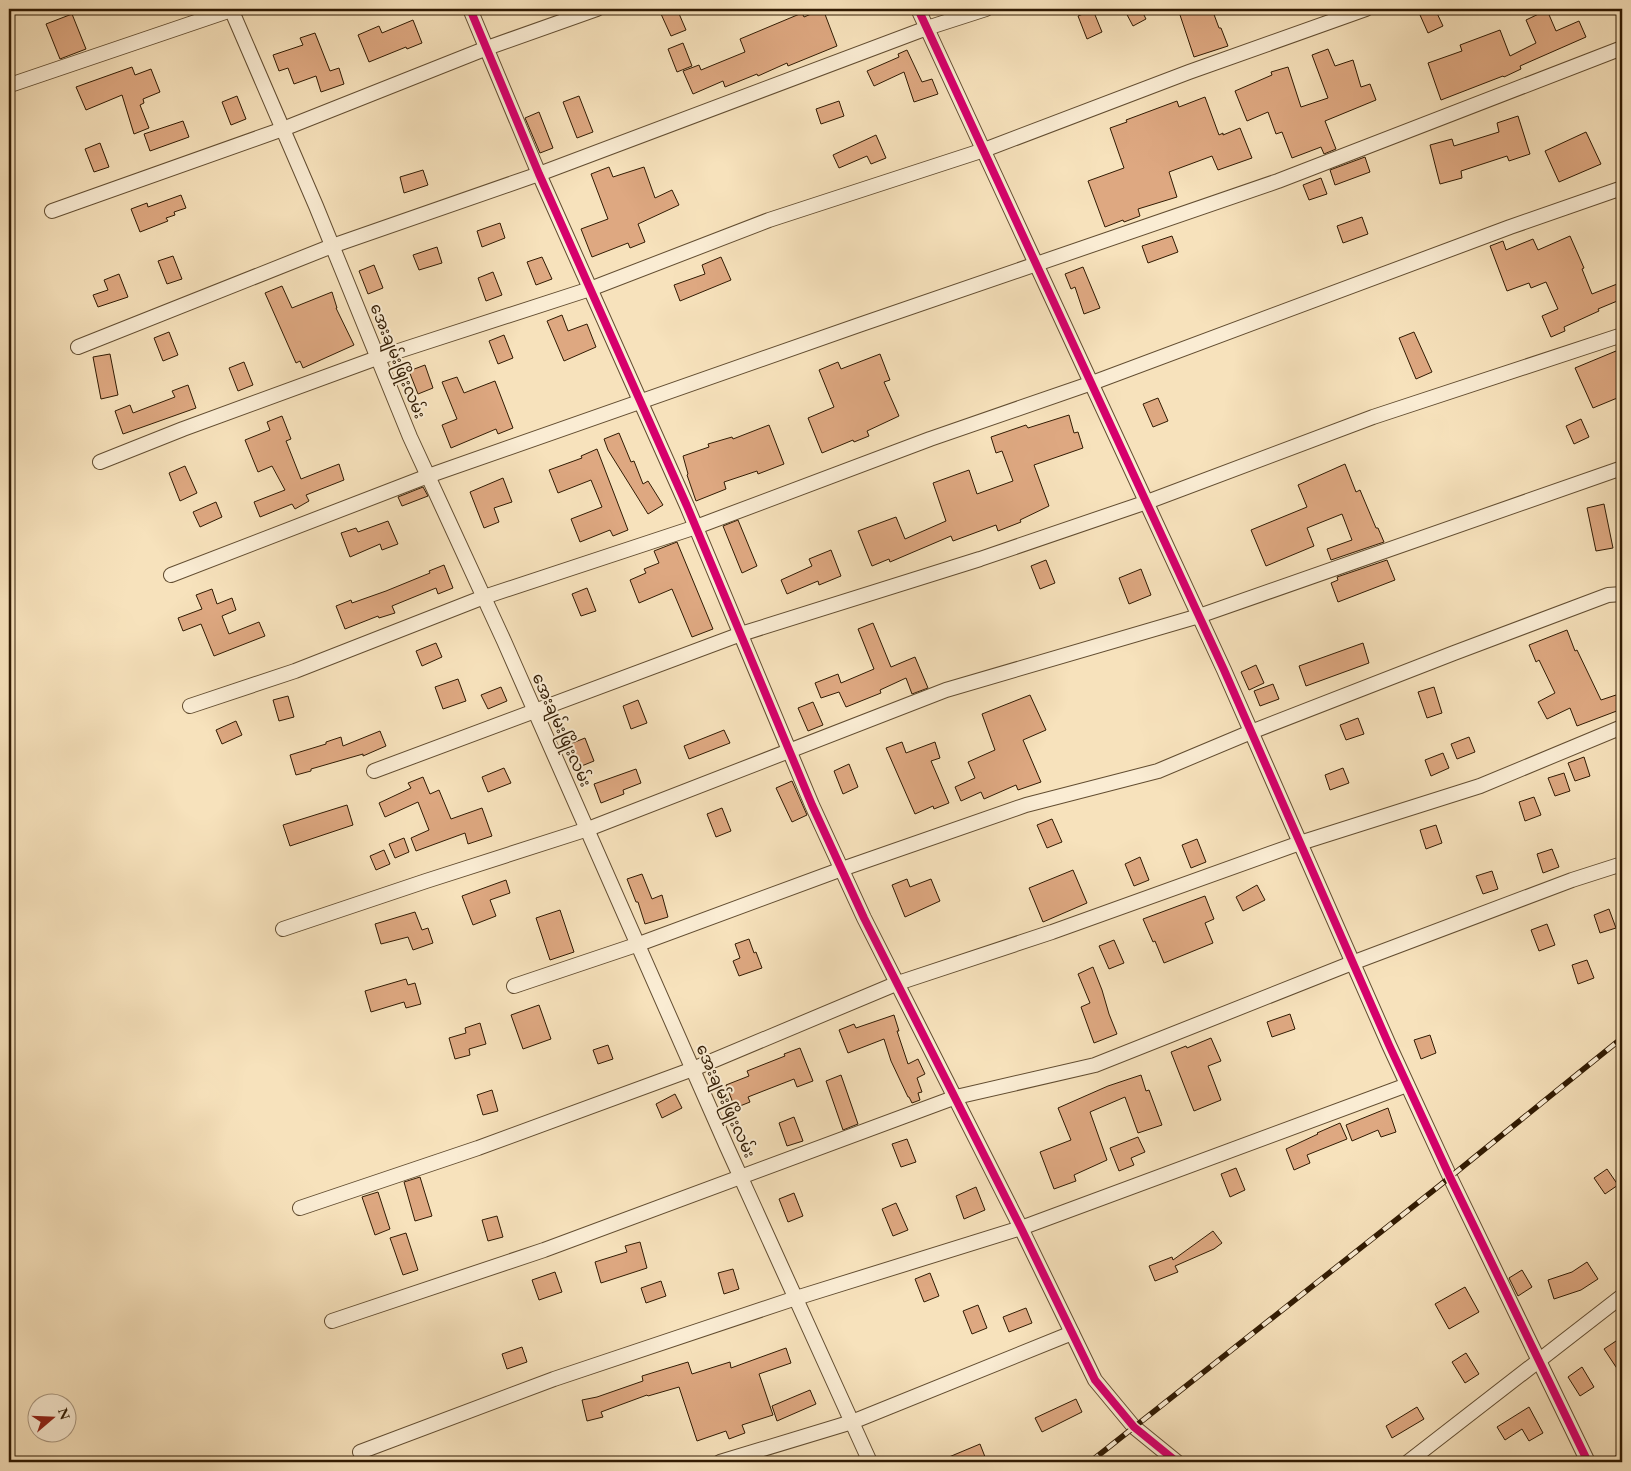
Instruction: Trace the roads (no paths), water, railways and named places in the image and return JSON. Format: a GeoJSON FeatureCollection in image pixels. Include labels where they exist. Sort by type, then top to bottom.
{"type":"FeatureCollection","features":[{"type":"Feature","properties":{"kind":"street"},"geometry":{"type":"LineString","coordinates":[[13,84],[233,9]]}},
{"type":"Feature","properties":{"kind":"street","name":"အေးချမ်းဖြိုးလမ်း"},"geometry":{"type":"LineString","coordinates":[[233,9],[410,437],[484,597],[740,1176],[870,1462]]}},
{"type":"Feature","properties":{"kind":"street"},"geometry":{"type":"LineString","coordinates":[[470,9],[539,174],[696,527],[812,804],[842,869],[1095,1380],[1134,1427],[1177,1462]]}},
{"type":"Feature","properties":{"kind":"street"},"geometry":{"type":"LineString","coordinates":[[52,211],[283,129],[487,48],[597,9]]}},
{"type":"Feature","properties":{"kind":"street"},"geometry":{"type":"LineString","coordinates":[[918,9],[1252,732],[1407,1085],[1588,1462]]}},
{"type":"Feature","properties":{"kind":"street"},"geometry":{"type":"LineString","coordinates":[[78,347],[332,246],[539,174],[927,28],[986,9]]}},
{"type":"Feature","properties":{"kind":"street"},"geometry":{"type":"LineString","coordinates":[[100,462],[183,429],[378,358],[590,289],[769,220],[984,150],[1189,72],[1366,9]]}},
{"type":"Feature","properties":{"kind":"street"},"geometry":{"type":"LineString","coordinates":[[171,575],[428,476],[1036,263],[1278,181],[1622,48]]}},
{"type":"Feature","properties":{"kind":"street"},"geometry":{"type":"LineString","coordinates":[[190,706],[294,671],[484,597],[696,527],[930,439],[1092,383],[1510,227],[1622,188]]}},
{"type":"Feature","properties":{"kind":"street"},"geometry":{"type":"LineString","coordinates":[[374,771],[741,634],[980,559],[1147,502],[1373,417],[1622,335]]}},
{"type":"Feature","properties":{"kind":"street"},"geometry":{"type":"LineString","coordinates":[[282,929],[588,830],[946,690],[1199,616],[1622,468]]}},
{"type":"Feature","properties":{"kind":"street"},"geometry":{"type":"LineString","coordinates":[[514,986],[638,944],[842,869],[1026,806],[1158,771],[1454,653],[1608,595],[1622,594]]}},
{"type":"Feature","properties":{"kind":"street"},"geometry":{"type":"LineString","coordinates":[[300,1208],[478,1148],[693,1069],[898,984],[1052,932],[1300,843],[1480,786],[1622,727]]}},
{"type":"Feature","properties":{"kind":"street"},"geometry":{"type":"LineString","coordinates":[[332,1321],[544,1250],[956,1097],[1095,1066],[1352,963],[1572,880],[1622,864]]}},
{"type":"Feature","properties":{"kind":"street"},"geometry":{"type":"LineString","coordinates":[[360,1452],[554,1379],[796,1298],[1021,1228],[1407,1085]]}},
{"type":"Feature","properties":{"kind":"street"},"geometry":{"type":"LineString","coordinates":[[1408,1462],[1622,1296]]}},
{"type":"Feature","properties":{"kind":"street"},"geometry":{"type":"LineString","coordinates":[[720,1462],[852,1422],[1072,1333]]}},
{"type":"Feature","properties":{"kind":"railway"},"geometry":{"type":"LineString","coordinates":[[1090,1462],[1439,1186],[1622,1038]]}}]}
